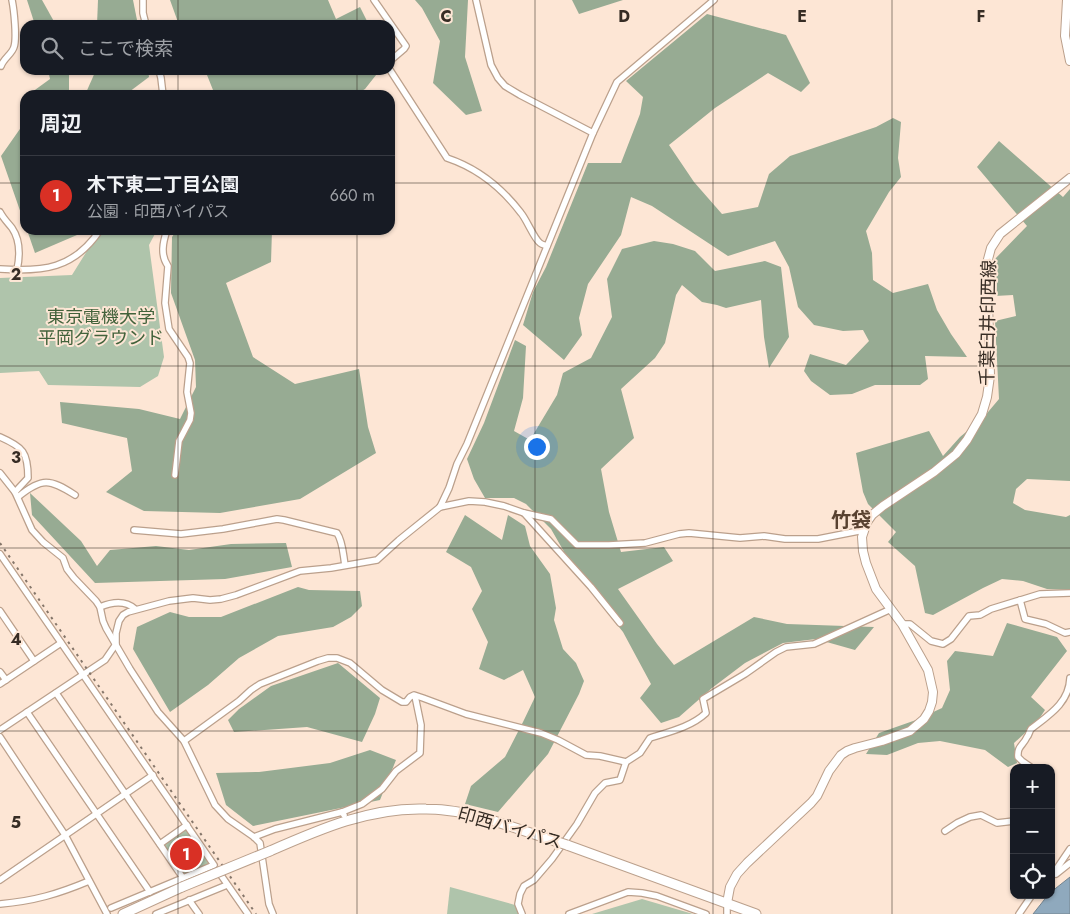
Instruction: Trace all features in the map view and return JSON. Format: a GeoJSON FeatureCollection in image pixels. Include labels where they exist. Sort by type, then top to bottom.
{"type":"FeatureCollection","features":[{"type":"Feature","properties":{"kind":"highway","name":"印西バイパス"},"geometry":{"type":"LineString","coordinates":[[123,914],[182,882],[270,851],[324,828],[344,816],[411,809],[445,810],[476,815],[567,845],[756,914]]}},
{"type":"Feature","properties":{"kind":"main road"},"geometry":{"type":"LineString","coordinates":[[1067,0],[1065,36],[1070,61]]}},
{"type":"Feature","properties":{"kind":"main road","name":"千葉臼井印西線"},"geometry":{"type":"LineString","coordinates":[[864,530],[872,515],[934,472],[956,454],[967,440],[982,414],[990,376],[988,254],[1000,234],[1070,178]]}},
{"type":"Feature","properties":{"kind":"main road"},"geometry":{"type":"LineString","coordinates":[[727,903],[728,892],[737,874],[811,803],[817,796],[832,766],[841,755],[855,748],[910,731],[924,719],[929,711],[933,692],[928,670],[902,624],[876,589],[866,564],[862,543],[864,530]]}},
{"type":"Feature","properties":{"kind":"street"},"geometry":{"type":"LineString","coordinates":[[0,66],[15,47],[14,7],[12,0]]}},
{"type":"Feature","properties":{"kind":"street"},"geometry":{"type":"LineString","coordinates":[[144,0],[145,20]]}},
{"type":"Feature","properties":{"kind":"street"},"geometry":{"type":"LineString","coordinates":[[374,0],[388,20]]}},
{"type":"Feature","properties":{"kind":"street"},"geometry":{"type":"LineString","coordinates":[[476,0],[491,64],[498,78],[505,86],[593,133]]}},
{"type":"Feature","properties":{"kind":"street"},"geometry":{"type":"LineString","coordinates":[[0,730],[105,660],[116,644],[116,633],[120,621],[123,615],[128,612],[169,601],[193,598],[221,599],[300,571],[377,560],[440,507],[593,133],[617,82],[714,0]]}},
{"type":"Feature","properties":{"kind":"street"},"geometry":{"type":"LineString","coordinates":[[395,30],[406,46],[395,56]]}},
{"type":"Feature","properties":{"kind":"street"},"geometry":{"type":"LineString","coordinates":[[160,75],[162,90]]}},
{"type":"Feature","properties":{"kind":"street"},"geometry":{"type":"LineString","coordinates":[[393,75],[446,158],[461,162],[474,169],[504,193],[523,216],[539,243],[547,246]]}},
{"type":"Feature","properties":{"kind":"street"},"geometry":{"type":"LineString","coordinates":[[0,212],[13,230],[19,246],[17,270]]}},
{"type":"Feature","properties":{"kind":"street"},"geometry":{"type":"LineString","coordinates":[[0,269],[52,268],[80,253],[96,235]]}},
{"type":"Feature","properties":{"kind":"street"},"geometry":{"type":"LineString","coordinates":[[166,235],[163,255],[168,266],[165,303],[169,329],[190,363],[187,392],[191,413],[190,420],[179,441],[175,475]]}},
{"type":"Feature","properties":{"kind":"street"},"geometry":{"type":"LineString","coordinates":[[0,437],[19,447],[25,454],[28,478],[17,494]]}},
{"type":"Feature","properties":{"kind":"street"},"geometry":{"type":"LineString","coordinates":[[0,473],[17,494],[32,530],[43,542],[63,558],[67,569],[100,607],[106,628],[158,712],[184,741],[215,805],[228,819],[260,843],[269,904],[273,914]]}},
{"type":"Feature","properties":{"kind":"street"},"geometry":{"type":"LineString","coordinates":[[17,494],[33,485],[44,482],[60,486],[75,495]]}},
{"type":"Feature","properties":{"kind":"street"},"geometry":{"type":"LineString","coordinates":[[440,507],[469,501],[504,506],[551,519],[577,545],[645,543],[689,533],[740,538],[764,536],[818,540],[864,530]]}},
{"type":"Feature","properties":{"kind":"street"},"geometry":{"type":"LineString","coordinates":[[524,513],[591,587],[620,623]]}},
{"type":"Feature","properties":{"kind":"street"},"geometry":{"type":"LineString","coordinates":[[134,530],[181,534],[223,529],[277,519],[284,520],[337,533],[341,539],[345,565]]}},
{"type":"Feature","properties":{"kind":"street"},"geometry":{"type":"LineString","coordinates":[[1,556],[248,914]]}},
{"type":"Feature","properties":{"kind":"street"},"geometry":{"type":"LineString","coordinates":[[902,624],[910,624],[921,635],[931,641],[943,644],[951,639],[968,616],[980,614],[1040,594],[1070,593]]}},
{"type":"Feature","properties":{"kind":"street"},"geometry":{"type":"LineString","coordinates":[[1020,600],[1025,620],[1046,624],[1065,633],[1070,632]]}},
{"type":"Feature","properties":{"kind":"street"},"geometry":{"type":"LineString","coordinates":[[100,607],[121,602],[130,604],[135,609]]}},
{"type":"Feature","properties":{"kind":"street"},"geometry":{"type":"LineString","coordinates":[[522,914],[518,904],[524,886],[534,880],[552,859],[596,793],[605,783],[620,780],[626,762],[640,753],[650,738],[674,731],[700,719],[706,713],[703,699],[745,674],[776,652],[786,647],[814,644],[891,609]]}},
{"type":"Feature","properties":{"kind":"street"},"geometry":{"type":"LineString","coordinates":[[0,611],[34,661]]}},
{"type":"Feature","properties":{"kind":"street"},"geometry":{"type":"LineString","coordinates":[[0,672],[3,682],[61,643]]}},
{"type":"Feature","properties":{"kind":"street"},"geometry":{"type":"LineString","coordinates":[[184,741],[240,701],[260,684],[318,661],[337,658],[350,663],[382,690],[402,702],[406,702],[410,697],[415,696],[466,714],[541,733],[586,755],[626,762]]}},
{"type":"Feature","properties":{"kind":"street"},"geometry":{"type":"LineString","coordinates":[[1025,764],[1018,757],[1019,748],[1028,737],[1031,729],[1050,714],[1062,701],[1070,684],[1070,678]]}},
{"type":"Feature","properties":{"kind":"street"},"geometry":{"type":"LineString","coordinates":[[56,693],[160,844],[182,882]]}},
{"type":"Feature","properties":{"kind":"street"},"geometry":{"type":"LineString","coordinates":[[254,837],[275,829],[344,816],[382,789],[396,771],[420,753],[421,724],[415,696]]}},
{"type":"Feature","properties":{"kind":"street"},"geometry":{"type":"LineString","coordinates":[[27,712],[150,892]]}},
{"type":"Feature","properties":{"kind":"street"},"geometry":{"type":"LineString","coordinates":[[0,737],[65,835],[89,881],[109,911],[150,892],[182,882],[214,865]]}},
{"type":"Feature","properties":{"kind":"street"},"geometry":{"type":"LineString","coordinates":[[0,880],[153,775]]}},
{"type":"Feature","properties":{"kind":"street"},"geometry":{"type":"LineString","coordinates":[[945,831],[957,822],[982,815],[997,823],[1010,821]]}},
{"type":"Feature","properties":{"kind":"street"},"geometry":{"type":"LineString","coordinates":[[160,844],[187,825]]}},
{"type":"Feature","properties":{"kind":"street"},"geometry":{"type":"LineString","coordinates":[[1055,871],[1070,849]]}},
{"type":"Feature","properties":{"kind":"street"},"geometry":{"type":"LineString","coordinates":[[1055,874],[1070,863]]}},
{"type":"Feature","properties":{"kind":"street"},"geometry":{"type":"LineString","coordinates":[[0,904],[50,896],[89,881]]}},
{"type":"Feature","properties":{"kind":"street"},"geometry":{"type":"LineString","coordinates":[[156,914],[227,885]]}},
{"type":"Feature","properties":{"kind":"street"},"geometry":{"type":"LineString","coordinates":[[569,914],[628,892],[658,896],[706,914]]}},
{"type":"Feature","properties":{"kind":"street"},"geometry":{"type":"LineString","coordinates":[[1019,914],[1029,899]]}},
{"type":"Feature","properties":{"kind":"street"},"geometry":{"type":"LineString","coordinates":[[189,900],[199,914]]}},
{"type":"Feature","properties":{"kind":"street"},"geometry":{"type":"LineString","coordinates":[[727,903],[727,914]]}},
{"type":"Feature","properties":{"kind":"green space"},"geometry":{"type":"Polygon","coordinates":[[[27,0],[42,0],[53,20],[33,20],[27,0]]]}},
{"type":"Feature","properties":{"kind":"green space"},"geometry":{"type":"Polygon","coordinates":[[[98,0],[133,0],[137,20],[97,20],[98,0]]]}},
{"type":"Feature","properties":{"kind":"green space"},"geometry":{"type":"Polygon","coordinates":[[[170,0],[328,0],[336,19],[360,7],[366,20],[177,20],[170,0]]]}},
{"type":"Feature","properties":{"kind":"green space"},"geometry":{"type":"Polygon","coordinates":[[[415,0],[468,0],[465,57],[482,111],[466,115],[433,83],[440,41],[422,8],[415,0]]]}},
{"type":"Feature","properties":{"kind":"green space"},"geometry":{"type":"Polygon","coordinates":[[[572,0],[623,0],[579,14],[572,0]]]}},
{"type":"Feature","properties":{"kind":"green space"},"geometry":{"type":"Polygon","coordinates":[[[707,14],[786,35],[810,83],[801,92],[768,73],[715,108],[669,145],[694,182],[722,214],[758,207],[769,174],[790,156],[876,127],[893,118],[901,122],[898,158],[901,177],[889,192],[866,231],[872,253],[873,280],[893,293],[928,284],[937,310],[967,357],[925,356],[928,379],[920,385],[875,385],[852,394],[830,395],[811,381],[804,371],[810,354],[846,365],[869,341],[863,330],[843,331],[814,325],[798,307],[789,267],[775,241],[728,256],[652,206],[631,197],[621,235],[588,284],[579,318],[582,335],[564,360],[523,325],[533,292],[546,267],[588,163],[621,163],[640,114],[643,97],[626,81],[707,14]]]}},
{"type":"Feature","properties":{"kind":"green space"},"geometry":{"type":"Polygon","coordinates":[[[49,75],[69,75],[69,90],[35,90],[50,79],[49,75]]]}},
{"type":"Feature","properties":{"kind":"green space"},"geometry":{"type":"Polygon","coordinates":[[[94,75],[149,75],[149,77],[132,90],[87,90],[94,75]]]}},
{"type":"Feature","properties":{"kind":"green space"},"geometry":{"type":"Polygon","coordinates":[[[207,75],[376,75],[363,90],[213,90],[207,75]]]}},
{"type":"Feature","properties":{"kind":"green space"},"geometry":{"type":"Polygon","coordinates":[[[20,129],[20,211],[1,156],[20,129]]]}},
{"type":"Feature","properties":{"kind":"green space"},"geometry":{"type":"Polygon","coordinates":[[[999,141],[1063,197],[1070,189],[1070,481],[1027,479],[1016,489],[1013,503],[1025,510],[1066,517],[1070,515],[1070,590],[1047,589],[1023,581],[1002,579],[933,615],[925,613],[915,566],[888,542],[896,532],[868,504],[863,492],[856,453],[929,431],[943,456],[960,437],[983,418],[999,399],[995,321],[1016,316],[1013,295],[995,296],[994,260],[1027,226],[977,167],[999,141]]]}},
{"type":"Feature","properties":{"kind":"green space"},"geometry":{"type":"Polygon","coordinates":[[[29,235],[77,235],[35,253],[29,235]]]}},
{"type":"Feature","properties":{"kind":"green space","name":"東京電機大学 平岡グラウンド"},"geometry":{"type":"Polygon","coordinates":[[[97,235],[154,235],[149,245],[164,357],[158,376],[140,387],[48,385],[39,371],[0,373],[0,278],[72,275],[97,235]]]}},
{"type":"Feature","properties":{"kind":"green space"},"geometry":{"type":"Polygon","coordinates":[[[173,235],[272,235],[271,262],[226,283],[253,357],[295,384],[359,369],[368,427],[376,453],[300,499],[220,513],[144,511],[106,492],[132,471],[127,438],[62,423],[60,402],[139,409],[180,419],[196,387],[195,360],[171,293],[173,235]]]}},
{"type":"Feature","properties":{"kind":"green space"},"geometry":{"type":"Polygon","coordinates":[[[654,241],[673,244],[695,251],[715,271],[765,261],[781,267],[789,337],[769,368],[761,300],[726,308],[702,302],[682,285],[676,295],[665,343],[655,358],[621,389],[634,438],[601,469],[609,512],[621,552],[664,547],[673,561],[618,589],[674,665],[754,617],[787,624],[874,627],[855,650],[816,639],[783,643],[745,663],[712,688],[679,717],[661,723],[640,698],[651,684],[623,632],[578,576],[551,529],[526,504],[514,498],[485,498],[474,479],[467,459],[484,423],[515,340],[526,346],[523,398],[514,431],[530,440],[557,395],[563,373],[591,358],[612,317],[607,279],[622,249],[654,241]]]}},
{"type":"Feature","properties":{"kind":"green space"},"geometry":{"type":"Polygon","coordinates":[[[30,493],[81,541],[97,566],[110,550],[156,546],[189,550],[231,544],[286,543],[292,567],[225,579],[95,583],[32,515],[30,493]]]}},
{"type":"Feature","properties":{"kind":"green space"},"geometry":{"type":"Polygon","coordinates":[[[465,515],[502,540],[508,515],[525,526],[530,546],[550,574],[556,608],[554,620],[563,649],[576,663],[584,681],[548,754],[498,812],[465,804],[471,786],[505,757],[535,697],[523,670],[504,680],[479,669],[488,642],[472,609],[482,591],[471,567],[446,552],[465,515]]]}},
{"type":"Feature","properties":{"kind":"green space"},"geometry":{"type":"Polygon","coordinates":[[[298,587],[309,590],[360,591],[362,606],[351,617],[333,627],[278,636],[239,658],[208,685],[170,712],[133,649],[137,627],[170,612],[189,617],[221,617],[298,587]]]}},
{"type":"Feature","properties":{"kind":"green space"},"geometry":{"type":"Polygon","coordinates":[[[1007,623],[1057,637],[1067,651],[1031,697],[1045,710],[1037,722],[1014,743],[1017,763],[1010,764],[1008,767],[985,750],[940,741],[918,743],[887,755],[866,754],[879,733],[916,720],[942,708],[950,690],[947,661],[955,651],[993,656],[1007,623]]]}},
{"type":"Feature","properties":{"kind":"green space"},"geometry":{"type":"Polygon","coordinates":[[[338,663],[380,698],[362,742],[307,727],[234,732],[228,720],[239,709],[271,686],[338,663]]]}},
{"type":"Feature","properties":{"kind":"green space"},"geometry":{"type":"Polygon","coordinates":[[[370,750],[396,760],[380,800],[253,826],[226,805],[216,773],[259,772],[330,763],[370,750]]]}},
{"type":"Feature","properties":{"kind":"green space"},"geometry":{"type":"Polygon","coordinates":[[[186,829],[209,864],[185,875],[163,846],[164,843],[186,829]]]}},
{"type":"Feature","properties":{"kind":"green space"},"geometry":{"type":"Polygon","coordinates":[[[450,887],[515,905],[518,907],[520,914],[447,914],[450,887]]]}},
{"type":"Feature","properties":{"kind":"green space"},"geometry":{"type":"Polygon","coordinates":[[[642,899],[693,914],[592,914],[642,899]]]}},
{"type":"Feature","properties":{"kind":"water"},"geometry":{"type":"Polygon","coordinates":[[[1070,877],[1070,914],[1033,914],[1045,899],[1055,899],[1055,889],[1070,877]]]}},
{"type":"Feature","properties":{"kind":"railway"},"geometry":{"type":"LineString","coordinates":[[0,543],[256,914]]}},
{"type":"Feature","properties":{"kind":"place","name":"木下東二丁目公園"},"geometry":{"type":"Point","coordinates":[186,854]}},
{"type":"Feature","properties":{"kind":"district","name":"竹袋"},"geometry":{"type":"Point","coordinates":[851,520]}}]}
